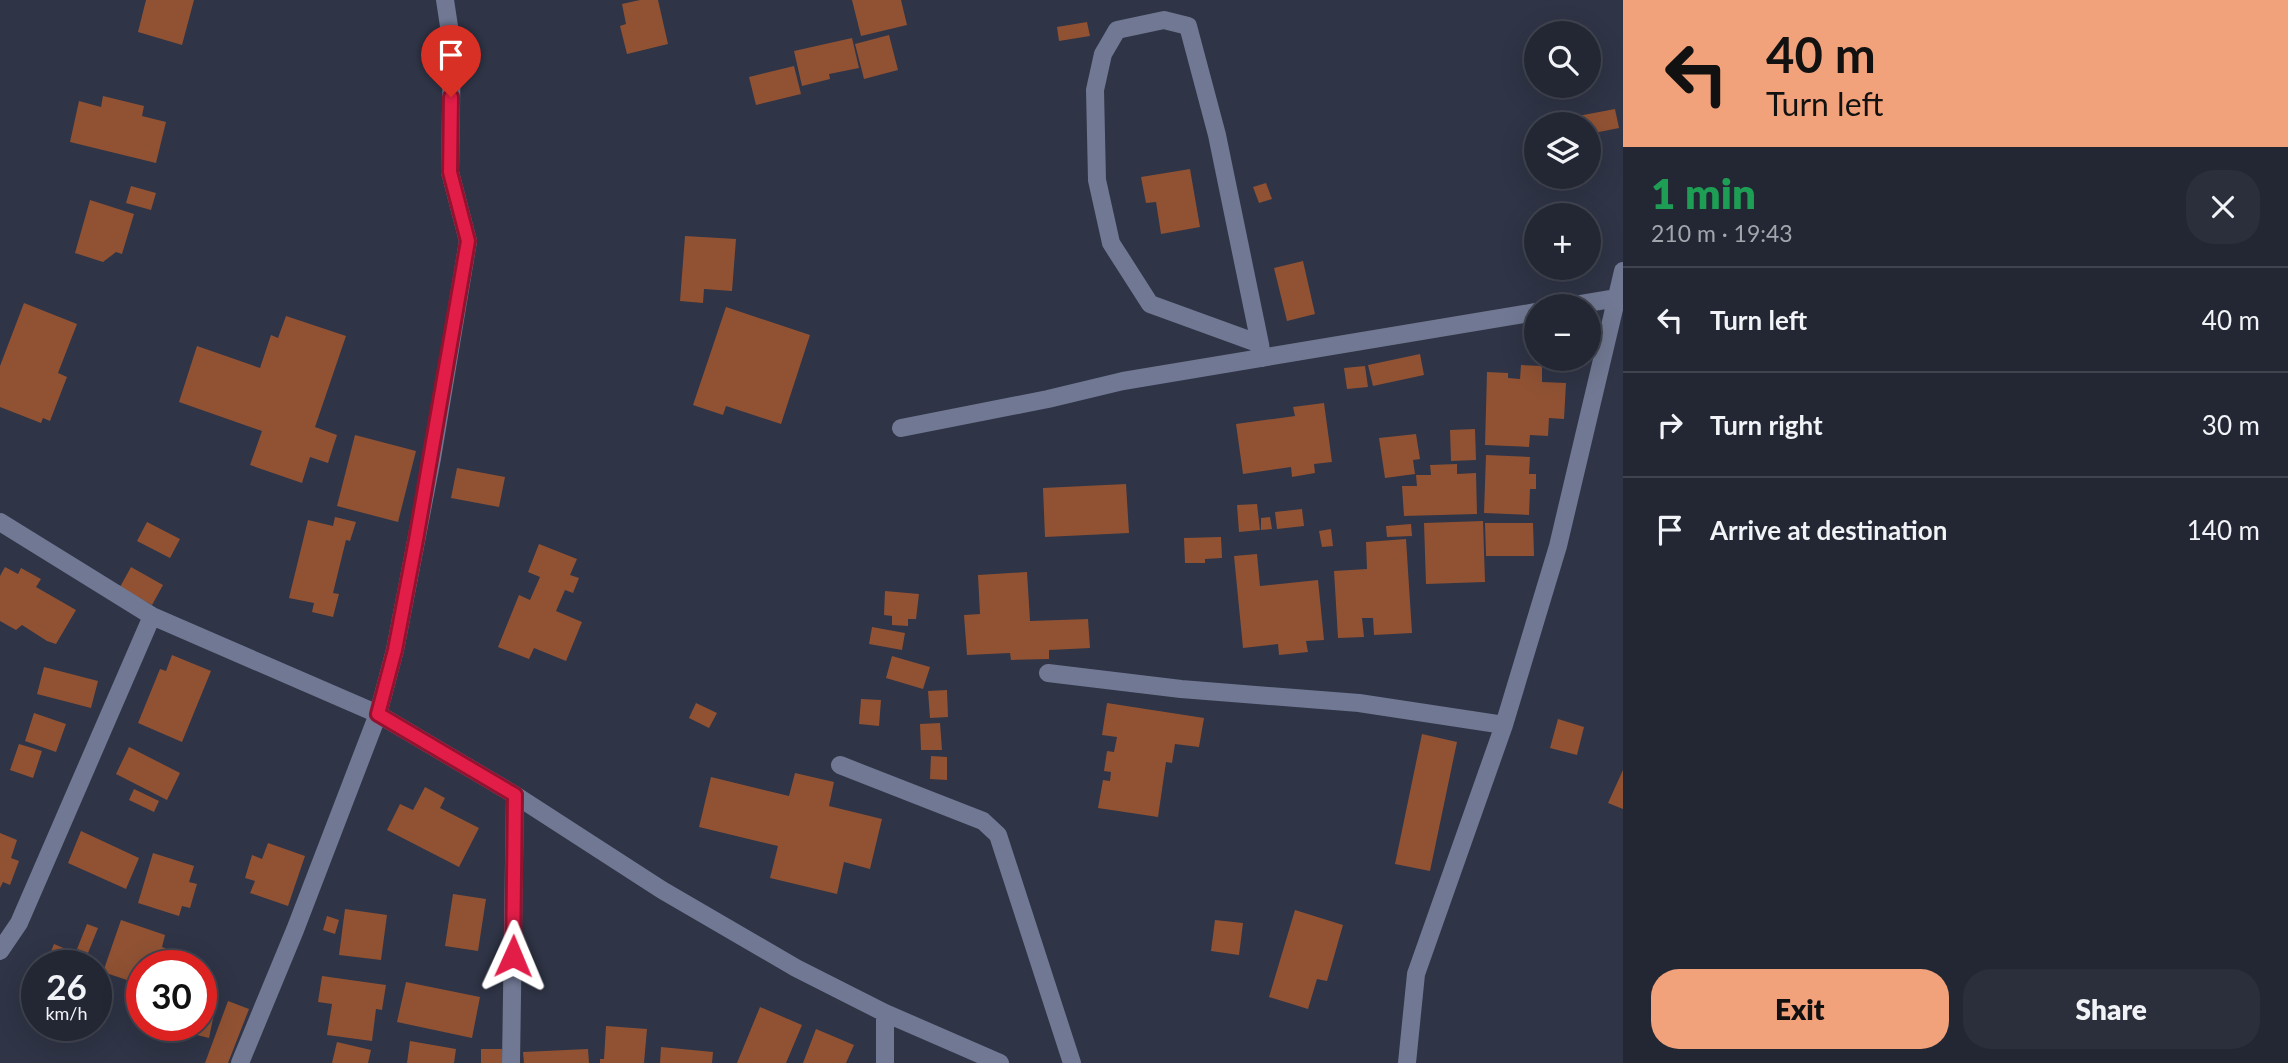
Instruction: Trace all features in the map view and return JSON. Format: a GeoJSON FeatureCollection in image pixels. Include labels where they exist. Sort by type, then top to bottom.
{"type":"FeatureCollection","features":[{"type":"Feature","properties":{"kind":"street"},"geometry":{"type":"LineString","coordinates":[[240,1063],[295,930],[378,714],[395,650],[468,241],[450,172],[452,46],[445,0]]}},
{"type":"Feature","properties":{"kind":"street"},"geometry":{"type":"LineString","coordinates":[[1164,20],[1188,26],[1217,135],[1261,351],[1150,304],[1111,243],[1097,180],[1095,90],[1103,54],[1117,30],[1164,20]]}},
{"type":"Feature","properties":{"kind":"street"},"geometry":{"type":"LineString","coordinates":[[1408,1063],[1416,974],[1504,725],[1558,546],[1623,271]]}},
{"type":"Feature","properties":{"kind":"street"},"geometry":{"type":"LineString","coordinates":[[1601,301],[1617,298]]}},
{"type":"Feature","properties":{"kind":"street"},"geometry":{"type":"LineString","coordinates":[[901,428],[1048,399],[1261,351],[1524,314]]}},
{"type":"Feature","properties":{"kind":"street"},"geometry":{"type":"LineString","coordinates":[[0,522],[152,616],[378,714],[515,795],[662,890],[796,968],[885,1013],[1000,1063]]}},
{"type":"Feature","properties":{"kind":"street"},"geometry":{"type":"LineString","coordinates":[[0,951],[19,923],[152,616]]}},
{"type":"Feature","properties":{"kind":"street"},"geometry":{"type":"LineString","coordinates":[[1048,673],[1181,689],[1359,703],[1504,725]]}},
{"type":"Feature","properties":{"kind":"street"},"geometry":{"type":"LineString","coordinates":[[840,765],[982,821],[998,835],[1072,1063]]}},
{"type":"Feature","properties":{"kind":"street"},"geometry":{"type":"LineString","coordinates":[[511,1063],[515,795]]}},
{"type":"Feature","properties":{"kind":"street"},"geometry":{"type":"LineString","coordinates":[[885,1013],[885,1063]]}},
{"type":"Feature","properties":{"kind":"building"},"geometry":{"type":"Polygon","coordinates":[[[146,0],[194,0],[182,45],[138,32],[146,0]]]}},
{"type":"Feature","properties":{"kind":"building"},"geometry":{"type":"Polygon","coordinates":[[[658,0],[668,44],[627,54],[620,26],[626,24],[622,4],[658,0]]]}},
{"type":"Feature","properties":{"kind":"building"},"geometry":{"type":"Polygon","coordinates":[[[852,0],[901,0],[907,25],[861,36],[852,0]]]}},
{"type":"Feature","properties":{"kind":"building"},"geometry":{"type":"Polygon","coordinates":[[[1087,22],[1090,36],[1059,41],[1057,27],[1087,22]]]}},
{"type":"Feature","properties":{"kind":"building"},"geometry":{"type":"Polygon","coordinates":[[[889,35],[898,70],[864,79],[855,44],[889,35]]]}},
{"type":"Feature","properties":{"kind":"building"},"geometry":{"type":"Polygon","coordinates":[[[852,38],[859,68],[829,74],[830,79],[802,86],[794,51],[852,38]]]}},
{"type":"Feature","properties":{"kind":"building"},"geometry":{"type":"Polygon","coordinates":[[[794,66],[801,94],[756,105],[749,77],[794,66]]]}},
{"type":"Feature","properties":{"kind":"building"},"geometry":{"type":"Polygon","coordinates":[[[103,96],[144,106],[142,116],[166,122],[156,163],[70,142],[79,101],[101,107],[103,96]]]}},
{"type":"Feature","properties":{"kind":"building"},"geometry":{"type":"Polygon","coordinates":[[[1615,109],[1619,128],[1601,132],[1599,112],[1615,109]]]}},
{"type":"Feature","properties":{"kind":"building"},"geometry":{"type":"Polygon","coordinates":[[[1190,169],[1200,227],[1161,234],[1156,202],[1146,203],[1141,177],[1190,169]]]}},
{"type":"Feature","properties":{"kind":"building"},"geometry":{"type":"Polygon","coordinates":[[[1266,183],[1272,199],[1259,203],[1253,187],[1266,183]]]}},
{"type":"Feature","properties":{"kind":"building"},"geometry":{"type":"Polygon","coordinates":[[[131,186],[156,193],[151,210],[126,203],[131,186]]]}},
{"type":"Feature","properties":{"kind":"building"},"geometry":{"type":"Polygon","coordinates":[[[90,200],[134,214],[122,254],[116,252],[103,262],[75,253],[90,200]]]}},
{"type":"Feature","properties":{"kind":"building"},"geometry":{"type":"Polygon","coordinates":[[[685,236],[736,239],[732,291],[704,289],[703,303],[680,301],[685,236]]]}},
{"type":"Feature","properties":{"kind":"building"},"geometry":{"type":"Polygon","coordinates":[[[1303,261],[1315,314],[1287,321],[1274,268],[1303,261]]]}},
{"type":"Feature","properties":{"kind":"building"},"geometry":{"type":"Polygon","coordinates":[[[24,303],[77,324],[58,373],[67,377],[50,421],[43,418],[41,423],[0,407],[0,366],[24,303]]]}},
{"type":"Feature","properties":{"kind":"building"},"geometry":{"type":"Polygon","coordinates":[[[726,307],[810,335],[781,424],[726,406],[723,415],[693,405],[726,307]]]}},
{"type":"Feature","properties":{"kind":"building"},"geometry":{"type":"Polygon","coordinates":[[[286,316],[346,336],[315,427],[337,435],[328,463],[310,457],[302,483],[250,465],[262,431],[179,402],[197,346],[260,368],[271,335],[278,338],[286,316]]]}},
{"type":"Feature","properties":{"kind":"building"},"geometry":{"type":"Polygon","coordinates":[[[1420,354],[1424,375],[1373,386],[1368,365],[1420,354]]]}},
{"type":"Feature","properties":{"kind":"building"},"geometry":{"type":"Polygon","coordinates":[[[1521,365],[1524,365],[1524,371],[1542,371],[1542,382],[1566,383],[1564,419],[1549,418],[1548,436],[1530,435],[1529,447],[1485,445],[1487,372],[1508,373],[1508,378],[1520,379],[1521,365]]]}},
{"type":"Feature","properties":{"kind":"building"},"geometry":{"type":"Polygon","coordinates":[[[1365,366],[1368,387],[1347,389],[1344,368],[1365,366]]]}},
{"type":"Feature","properties":{"kind":"building"},"geometry":{"type":"Polygon","coordinates":[[[1324,403],[1332,462],[1314,464],[1315,473],[1292,477],[1291,467],[1243,474],[1236,424],[1295,416],[1293,407],[1324,403]]]}},
{"type":"Feature","properties":{"kind":"building"},"geometry":{"type":"Polygon","coordinates":[[[1475,429],[1476,460],[1451,461],[1450,430],[1475,429]]]}},
{"type":"Feature","properties":{"kind":"building"},"geometry":{"type":"Polygon","coordinates":[[[1416,434],[1420,459],[1413,460],[1415,474],[1385,478],[1379,438],[1416,434]]]}},
{"type":"Feature","properties":{"kind":"building"},"geometry":{"type":"Polygon","coordinates":[[[355,435],[416,451],[398,522],[337,506],[355,435]]]}},
{"type":"Feature","properties":{"kind":"building"},"geometry":{"type":"Polygon","coordinates":[[[1486,455],[1530,457],[1529,474],[1536,474],[1536,489],[1530,489],[1529,515],[1484,513],[1486,455]]]}},
{"type":"Feature","properties":{"kind":"building"},"geometry":{"type":"Polygon","coordinates":[[[1457,464],[1457,474],[1476,473],[1477,514],[1404,516],[1402,486],[1417,486],[1416,475],[1431,475],[1430,465],[1457,464]]]}},
{"type":"Feature","properties":{"kind":"building"},"geometry":{"type":"Polygon","coordinates":[[[457,468],[505,477],[499,507],[451,498],[457,468]]]}},
{"type":"Feature","properties":{"kind":"building"},"geometry":{"type":"Polygon","coordinates":[[[1126,484],[1129,533],[1045,537],[1043,488],[1126,484]]]}},
{"type":"Feature","properties":{"kind":"building"},"geometry":{"type":"Polygon","coordinates":[[[1257,504],[1260,530],[1239,532],[1237,505],[1257,504]]]}},
{"type":"Feature","properties":{"kind":"building"},"geometry":{"type":"Polygon","coordinates":[[[1302,509],[1304,526],[1277,529],[1275,512],[1302,509]]]}},
{"type":"Feature","properties":{"kind":"building"},"geometry":{"type":"Polygon","coordinates":[[[335,517],[356,522],[350,541],[346,540],[333,593],[339,594],[333,617],[312,612],[314,603],[289,598],[308,520],[333,526],[335,517]]]}},
{"type":"Feature","properties":{"kind":"building"},"geometry":{"type":"Polygon","coordinates":[[[1270,517],[1272,529],[1261,530],[1261,518],[1270,517]]]}},
{"type":"Feature","properties":{"kind":"building"},"geometry":{"type":"Polygon","coordinates":[[[1483,521],[1485,582],[1426,584],[1424,523],[1483,521]]]}},
{"type":"Feature","properties":{"kind":"building"},"geometry":{"type":"Polygon","coordinates":[[[147,522],[180,539],[170,558],[137,541],[147,522]]]}},
{"type":"Feature","properties":{"kind":"building"},"geometry":{"type":"Polygon","coordinates":[[[1485,523],[1533,523],[1534,556],[1486,556],[1485,523]]]}},
{"type":"Feature","properties":{"kind":"building"},"geometry":{"type":"Polygon","coordinates":[[[1411,524],[1412,536],[1387,537],[1386,526],[1411,524]]]}},
{"type":"Feature","properties":{"kind":"building"},"geometry":{"type":"Polygon","coordinates":[[[1331,529],[1333,546],[1322,547],[1319,531],[1331,529]]]}},
{"type":"Feature","properties":{"kind":"building"},"geometry":{"type":"Polygon","coordinates":[[[1221,537],[1222,558],[1205,559],[1205,563],[1185,563],[1184,538],[1221,537]]]}},
{"type":"Feature","properties":{"kind":"building"},"geometry":{"type":"Polygon","coordinates":[[[1406,539],[1412,633],[1374,635],[1373,618],[1362,618],[1364,637],[1338,638],[1334,571],[1367,569],[1366,542],[1406,539]]]}},
{"type":"Feature","properties":{"kind":"building"},"geometry":{"type":"Polygon","coordinates":[[[539,544],[577,559],[570,575],[579,578],[573,593],[565,590],[556,611],[582,622],[566,661],[534,648],[529,659],[498,647],[519,595],[530,600],[540,577],[528,572],[539,544]]]}},
{"type":"Feature","properties":{"kind":"building"},"geometry":{"type":"Polygon","coordinates":[[[1257,554],[1260,586],[1318,580],[1324,640],[1306,641],[1308,652],[1279,655],[1278,644],[1243,648],[1234,556],[1257,554]]]}},
{"type":"Feature","properties":{"kind":"building"},"geometry":{"type":"Polygon","coordinates":[[[5,567],[18,574],[21,568],[41,579],[36,587],[76,610],[56,644],[22,625],[16,630],[0,621],[0,576],[5,567]]]}},
{"type":"Feature","properties":{"kind":"building"},"geometry":{"type":"Polygon","coordinates":[[[131,567],[163,585],[152,605],[120,587],[131,567]]]}},
{"type":"Feature","properties":{"kind":"building"},"geometry":{"type":"Polygon","coordinates":[[[1027,572],[1030,621],[1088,619],[1090,648],[1049,650],[1049,659],[1011,660],[1010,653],[967,655],[964,615],[980,614],[978,575],[1027,572]]]}},
{"type":"Feature","properties":{"kind":"building"},"geometry":{"type":"Polygon","coordinates":[[[885,591],[919,594],[916,619],[908,619],[908,626],[892,625],[892,616],[884,615],[885,591]]]}},
{"type":"Feature","properties":{"kind":"building"},"geometry":{"type":"Polygon","coordinates":[[[872,627],[905,633],[902,650],[869,644],[872,627]]]}},
{"type":"Feature","properties":{"kind":"building"},"geometry":{"type":"Polygon","coordinates":[[[172,655],[211,671],[182,742],[138,723],[160,669],[166,671],[172,655]]]}},
{"type":"Feature","properties":{"kind":"building"},"geometry":{"type":"Polygon","coordinates":[[[892,656],[930,667],[923,689],[886,678],[892,656]]]}},
{"type":"Feature","properties":{"kind":"building"},"geometry":{"type":"Polygon","coordinates":[[[44,667],[98,681],[91,708],[37,694],[44,667]]]}},
{"type":"Feature","properties":{"kind":"building"},"geometry":{"type":"Polygon","coordinates":[[[947,690],[948,717],[930,718],[928,691],[947,690]]]}},
{"type":"Feature","properties":{"kind":"building"},"geometry":{"type":"Polygon","coordinates":[[[861,699],[881,700],[879,726],[859,724],[861,699]]]}},
{"type":"Feature","properties":{"kind":"building"},"geometry":{"type":"Polygon","coordinates":[[[696,703],[717,713],[709,728],[689,718],[696,703]]]}},
{"type":"Feature","properties":{"kind":"building"},"geometry":{"type":"Polygon","coordinates":[[[1107,703],[1204,718],[1199,747],[1175,744],[1172,763],[1166,762],[1158,817],[1098,808],[1103,780],[1110,781],[1111,772],[1104,771],[1107,751],[1114,752],[1117,737],[1102,735],[1107,703]]]}},
{"type":"Feature","properties":{"kind":"building"},"geometry":{"type":"Polygon","coordinates":[[[34,713],[66,724],[56,752],[25,741],[34,713]]]}},
{"type":"Feature","properties":{"kind":"building"},"geometry":{"type":"Polygon","coordinates":[[[1558,719],[1584,727],[1577,755],[1550,748],[1558,719]]]}},
{"type":"Feature","properties":{"kind":"building"},"geometry":{"type":"Polygon","coordinates":[[[940,723],[942,750],[921,750],[920,724],[940,723]]]}},
{"type":"Feature","properties":{"kind":"building"},"geometry":{"type":"Polygon","coordinates":[[[1422,734],[1457,742],[1430,871],[1395,864],[1422,734]]]}},
{"type":"Feature","properties":{"kind":"building"},"geometry":{"type":"Polygon","coordinates":[[[19,744],[42,751],[33,778],[10,770],[19,744]]]}},
{"type":"Feature","properties":{"kind":"building"},"geometry":{"type":"Polygon","coordinates":[[[129,747],[180,773],[167,800],[116,774],[129,747]]]}},
{"type":"Feature","properties":{"kind":"building"},"geometry":{"type":"Polygon","coordinates":[[[931,756],[947,757],[947,780],[930,779],[931,756]]]}},
{"type":"Feature","properties":{"kind":"building"},"geometry":{"type":"Polygon","coordinates":[[[1623,770],[1623,809],[1608,803],[1623,770]]]}},
{"type":"Feature","properties":{"kind":"building"},"geometry":{"type":"Polygon","coordinates":[[[795,773],[834,782],[829,806],[882,819],[870,869],[844,862],[837,894],[770,878],[778,846],[699,827],[711,777],[789,796],[795,773]]]}},
{"type":"Feature","properties":{"kind":"building"},"geometry":{"type":"Polygon","coordinates":[[[425,787],[445,798],[440,808],[479,828],[459,867],[387,830],[400,804],[413,810],[425,787]]]}},
{"type":"Feature","properties":{"kind":"building"},"geometry":{"type":"Polygon","coordinates":[[[134,789],[159,801],[154,812],[129,800],[134,789]]]}},
{"type":"Feature","properties":{"kind":"building"},"geometry":{"type":"Polygon","coordinates":[[[81,831],[139,858],[126,889],[68,863],[81,831]]]}},
{"type":"Feature","properties":{"kind":"building"},"geometry":{"type":"Polygon","coordinates":[[[0,833],[17,840],[11,858],[19,861],[10,885],[3,882],[0,888],[0,833]]]}},
{"type":"Feature","properties":{"kind":"building"},"geometry":{"type":"Polygon","coordinates":[[[268,843],[305,856],[288,906],[250,893],[255,881],[245,878],[252,855],[262,859],[268,843]]]}},
{"type":"Feature","properties":{"kind":"building"},"geometry":{"type":"Polygon","coordinates":[[[153,853],[194,866],[189,882],[197,884],[190,908],[182,906],[179,916],[138,903],[153,853]]]}},
{"type":"Feature","properties":{"kind":"building"},"geometry":{"type":"Polygon","coordinates":[[[453,894],[486,899],[478,951],[445,946],[453,894]]]}},
{"type":"Feature","properties":{"kind":"building"},"geometry":{"type":"Polygon","coordinates":[[[345,909],[387,915],[381,960],[339,955],[345,909]]]}},
{"type":"Feature","properties":{"kind":"building"},"geometry":{"type":"Polygon","coordinates":[[[1295,910],[1343,925],[1327,981],[1317,979],[1308,1009],[1269,997],[1295,910]]]}},
{"type":"Feature","properties":{"kind":"building"},"geometry":{"type":"Polygon","coordinates":[[[327,916],[339,920],[335,934],[323,930],[327,916]]]}},
{"type":"Feature","properties":{"kind":"building"},"geometry":{"type":"Polygon","coordinates":[[[121,920],[165,935],[162,947],[170,950],[126,950],[126,980],[112,975],[111,950],[121,920]]]}},
{"type":"Feature","properties":{"kind":"building"},"geometry":{"type":"Polygon","coordinates":[[[1215,920],[1243,923],[1239,955],[1211,951],[1215,920]]]}},
{"type":"Feature","properties":{"kind":"building"},"geometry":{"type":"Polygon","coordinates":[[[87,924],[98,928],[89,950],[77,949],[87,924]]]}},
{"type":"Feature","properties":{"kind":"building"},"geometry":{"type":"Polygon","coordinates":[[[54,944],[68,950],[52,950],[54,944]]]}},
{"type":"Feature","properties":{"kind":"building"},"geometry":{"type":"Polygon","coordinates":[[[322,976],[386,985],[382,1010],[376,1009],[372,1041],[327,1035],[332,1004],[318,1002],[322,976]]]}},
{"type":"Feature","properties":{"kind":"building"},"geometry":{"type":"Polygon","coordinates":[[[406,982],[480,997],[472,1038],[397,1022],[406,982]]]}},
{"type":"Feature","properties":{"kind":"building"},"geometry":{"type":"Polygon","coordinates":[[[228,1001],[249,1009],[228,1063],[205,1063],[213,1041],[217,1041],[217,1031],[228,1001]]]}},
{"type":"Feature","properties":{"kind":"building"},"geometry":{"type":"Polygon","coordinates":[[[760,1007],[802,1025],[786,1063],[737,1063],[760,1007]]]}},
{"type":"Feature","properties":{"kind":"building"},"geometry":{"type":"Polygon","coordinates":[[[606,1026],[647,1029],[644,1063],[600,1063],[600,1059],[604,1059],[606,1026]]]}},
{"type":"Feature","properties":{"kind":"building"},"geometry":{"type":"Polygon","coordinates":[[[816,1029],[854,1045],[846,1063],[803,1063],[816,1029]]]}},
{"type":"Feature","properties":{"kind":"building"},"geometry":{"type":"Polygon","coordinates":[[[410,1041],[456,1049],[454,1063],[407,1063],[410,1041]]]}},
{"type":"Feature","properties":{"kind":"building"},"geometry":{"type":"Polygon","coordinates":[[[337,1042],[371,1050],[368,1063],[332,1063],[337,1042]]]}},
{"type":"Feature","properties":{"kind":"building"},"geometry":{"type":"Polygon","coordinates":[[[661,1047],[713,1052],[712,1063],[660,1063],[661,1047]]]}},
{"type":"Feature","properties":{"kind":"building"},"geometry":{"type":"Polygon","coordinates":[[[481,1049],[502,1049],[502,1063],[481,1063],[481,1049]]]}},
{"type":"Feature","properties":{"kind":"building"},"geometry":{"type":"Polygon","coordinates":[[[588,1049],[589,1063],[524,1063],[523,1052],[588,1049]]]}},
{"type":"Feature","properties":{"kind":"route"},"geometry":{"type":"LineString","coordinates":[[451,97],[450,172],[468,241],[432,457],[395,650],[378,714],[515,795],[513,956]]}}]}
